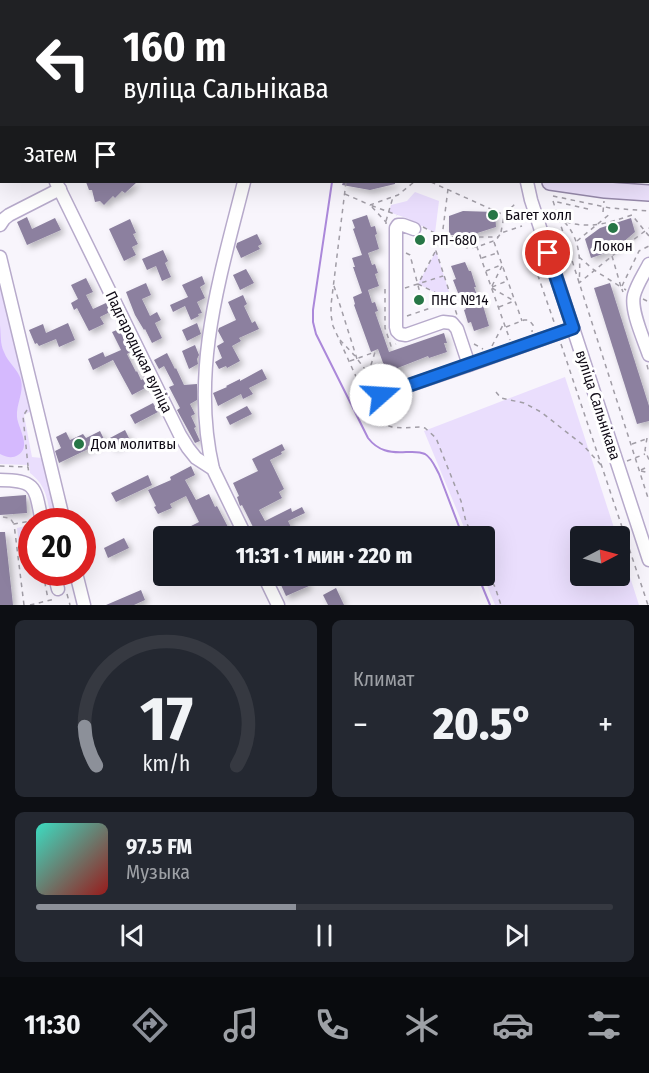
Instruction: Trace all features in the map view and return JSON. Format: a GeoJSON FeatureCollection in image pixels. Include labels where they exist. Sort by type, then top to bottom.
{"type":"FeatureCollection","features":[{"type":"Feature","properties":{"kind":"main road"},"geometry":{"type":"LineString","coordinates":[[552,189],[649,194]]}},
{"type":"Feature","properties":{"kind":"street"},"geometry":{"type":"LineString","coordinates":[[213,470],[209,451],[206,408],[207,347],[217,288],[244,183]]}},
{"type":"Feature","properties":{"kind":"street","name":"вуліца Сальнікава"},"geometry":{"type":"LineString","coordinates":[[527,183],[649,560]]}},
{"type":"Feature","properties":{"kind":"street","name":"Падгародцкая вуліца"},"geometry":{"type":"LineString","coordinates":[[0,225],[9,215],[58,185],[180,435],[196,458],[213,470],[241,526]]}},
{"type":"Feature","properties":{"kind":"street"},"geometry":{"type":"LineString","coordinates":[[418,228],[401,224],[396,228],[397,331],[406,335],[443,322],[452,323],[456,327],[469,365]]}},
{"type":"Feature","properties":{"kind":"street"},"geometry":{"type":"LineString","coordinates":[[0,257],[61,508]]}},
{"type":"Feature","properties":{"kind":"street"},"geometry":{"type":"LineString","coordinates":[[649,264],[633,300],[649,355]]}},
{"type":"Feature","properties":{"kind":"street"},"geometry":{"type":"LineString","coordinates":[[381,395],[573,328]]}},
{"type":"Feature","properties":{"kind":"street"},"geometry":{"type":"LineString","coordinates":[[0,480],[24,482],[33,488],[39,508]]}},
{"type":"Feature","properties":{"kind":"street"},"geometry":{"type":"LineString","coordinates":[[57,586],[58,593]]}},
{"type":"Feature","properties":{"kind":"street"},"geometry":{"type":"LineString","coordinates":[[79,586],[84,605]]}},
{"type":"Feature","properties":{"kind":"street"},"geometry":{"type":"LineString","coordinates":[[269,586],[278,605]]}},
{"type":"Feature","properties":{"kind":"path"},"geometry":{"type":"LineString","coordinates":[[346,183],[331,315],[337,337],[374,413],[386,425],[397,428],[421,427],[429,430],[436,438],[461,501],[467,526]]}},
{"type":"Feature","properties":{"kind":"path"},"geometry":{"type":"LineString","coordinates":[[370,205],[403,192],[413,183]]}},
{"type":"Feature","properties":{"kind":"path"},"geometry":{"type":"LineString","coordinates":[[433,183],[504,215]]}},
{"type":"Feature","properties":{"kind":"path"},"geometry":{"type":"LineString","coordinates":[[417,284],[442,237],[448,189]]}},
{"type":"Feature","properties":{"kind":"path"},"geometry":{"type":"LineString","coordinates":[[552,189],[603,207],[649,211]]}},
{"type":"Feature","properties":{"kind":"path"},"geometry":{"type":"LineString","coordinates":[[344,194],[399,215]]}},
{"type":"Feature","properties":{"kind":"path"},"geometry":{"type":"LineString","coordinates":[[370,205],[386,222],[393,197]]}},
{"type":"Feature","properties":{"kind":"path"},"geometry":{"type":"LineString","coordinates":[[588,209],[553,201],[649,501]]}},
{"type":"Feature","properties":{"kind":"path"},"geometry":{"type":"LineString","coordinates":[[418,228],[465,248],[477,248],[499,237],[504,215],[517,202]]}},
{"type":"Feature","properties":{"kind":"path"},"geometry":{"type":"LineString","coordinates":[[577,241],[611,213]]}},
{"type":"Feature","properties":{"kind":"path"},"geometry":{"type":"LineString","coordinates":[[557,215],[572,231],[577,241],[579,283]]}},
{"type":"Feature","properties":{"kind":"path"},"geometry":{"type":"LineString","coordinates":[[564,221],[579,225],[596,225],[632,215],[649,236]]}},
{"type":"Feature","properties":{"kind":"path"},"geometry":{"type":"LineString","coordinates":[[501,233],[522,226]]}},
{"type":"Feature","properties":{"kind":"path"},"geometry":{"type":"LineString","coordinates":[[579,283],[649,228]]}},
{"type":"Feature","properties":{"kind":"path"},"geometry":{"type":"LineString","coordinates":[[442,237],[499,237]]}},
{"type":"Feature","properties":{"kind":"path"},"geometry":{"type":"LineString","coordinates":[[465,237],[465,248]]}},
{"type":"Feature","properties":{"kind":"path"},"geometry":{"type":"LineString","coordinates":[[477,237],[477,248],[511,342]]}},
{"type":"Feature","properties":{"kind":"path"},"geometry":{"type":"LineString","coordinates":[[494,241],[522,321]]}},
{"type":"Feature","properties":{"kind":"path"},"geometry":{"type":"LineString","coordinates":[[526,241],[648,605]]}},
{"type":"Feature","properties":{"kind":"path"},"geometry":{"type":"LineString","coordinates":[[621,286],[639,251],[649,246]]}},
{"type":"Feature","properties":{"kind":"path"},"geometry":{"type":"LineString","coordinates":[[436,251],[458,320]]}},
{"type":"Feature","properties":{"kind":"path"},"geometry":{"type":"LineString","coordinates":[[404,256],[406,253],[409,254],[420,293]]}},
{"type":"Feature","properties":{"kind":"path"},"geometry":{"type":"LineString","coordinates":[[481,258],[498,253]]}},
{"type":"Feature","properties":{"kind":"path"},"geometry":{"type":"LineString","coordinates":[[612,256],[623,293]]}},
{"type":"Feature","properties":{"kind":"path"},"geometry":{"type":"LineString","coordinates":[[579,257],[594,270],[621,286]]}},
{"type":"Feature","properties":{"kind":"path"},"geometry":{"type":"LineString","coordinates":[[486,271],[502,265]]}},
{"type":"Feature","properties":{"kind":"path"},"geometry":{"type":"LineString","coordinates":[[491,287],[502,265]]}},
{"type":"Feature","properties":{"kind":"path"},"geometry":{"type":"LineString","coordinates":[[404,288],[444,276]]}},
{"type":"Feature","properties":{"kind":"path"},"geometry":{"type":"LineString","coordinates":[[385,281],[385,328],[391,346]]}},
{"type":"Feature","properties":{"kind":"path"},"geometry":{"type":"LineString","coordinates":[[491,287],[508,281]]}},
{"type":"Feature","properties":{"kind":"path"},"geometry":{"type":"LineString","coordinates":[[417,284],[452,301]]}},
{"type":"Feature","properties":{"kind":"path"},"geometry":{"type":"LineString","coordinates":[[333,285],[357,359]]}},
{"type":"Feature","properties":{"kind":"path"},"geometry":{"type":"LineString","coordinates":[[491,287],[515,301]]}},
{"type":"Feature","properties":{"kind":"path"},"geometry":{"type":"LineString","coordinates":[[404,316],[452,301]]}},
{"type":"Feature","properties":{"kind":"path"},"geometry":{"type":"LineString","coordinates":[[498,307],[515,301]]}},
{"type":"Feature","properties":{"kind":"path"},"geometry":{"type":"LineString","coordinates":[[506,327],[529,320],[533,330],[530,334]]}},
{"type":"Feature","properties":{"kind":"path"},"geometry":{"type":"LineString","coordinates":[[500,345],[490,349],[504,323]]}},
{"type":"Feature","properties":{"kind":"path"},"geometry":{"type":"LineString","coordinates":[[337,337],[379,387],[363,392]]}},
{"type":"Feature","properties":{"kind":"path"},"geometry":{"type":"LineString","coordinates":[[387,348],[401,343]]}},
{"type":"Feature","properties":{"kind":"path"},"geometry":{"type":"LineString","coordinates":[[472,343],[487,351],[482,352]]}},
{"type":"Feature","properties":{"kind":"path"},"geometry":{"type":"LineString","coordinates":[[349,361],[379,351]]}},
{"type":"Feature","properties":{"kind":"path"},"geometry":{"type":"LineString","coordinates":[[363,392],[375,352]]}},
{"type":"Feature","properties":{"kind":"path"},"geometry":{"type":"LineString","coordinates":[[496,392],[501,398],[524,403],[541,412],[583,445],[603,469]]}},
{"type":"Feature","properties":{"kind":"path"},"geometry":{"type":"LineString","coordinates":[[28,467],[23,416],[27,410],[37,405]]}},
{"type":"Feature","properties":{"kind":"path"},"geometry":{"type":"LineString","coordinates":[[632,445],[648,438]]}},
{"type":"Feature","properties":{"kind":"path"},"geometry":{"type":"LineString","coordinates":[[648,438],[645,450],[649,460]]}},
{"type":"Feature","properties":{"kind":"path"},"geometry":{"type":"LineString","coordinates":[[640,470],[649,466]]}},
{"type":"Feature","properties":{"kind":"path"},"geometry":{"type":"LineString","coordinates":[[640,470],[649,473]]}},
{"type":"Feature","properties":{"kind":"path"},"geometry":{"type":"LineString","coordinates":[[3,517],[10,518],[14,524],[24,605]]}},
{"type":"Feature","properties":{"kind":"path"},"geometry":{"type":"LineString","coordinates":[[14,524],[18,524]]}},
{"type":"Feature","properties":{"kind":"path"},"geometry":{"type":"LineString","coordinates":[[45,586],[48,600]]}},
{"type":"Feature","properties":{"kind":"path"},"geometry":{"type":"LineString","coordinates":[[494,586],[501,605]]}},
{"type":"Feature","properties":{"kind":"path"},"geometry":{"type":"LineString","coordinates":[[30,605],[48,600],[58,593]]}},
{"type":"Feature","properties":{"kind":"shaded area"},"geometry":{"type":"Polygon","coordinates":[[[415,192],[439,201],[435,233],[409,219],[389,212],[391,205],[407,201],[415,192]]]}},
{"type":"Feature","properties":{"kind":"shaded area"},"geometry":{"type":"Polygon","coordinates":[[[436,251],[452,301],[418,284],[436,251]]]}},
{"type":"Feature","properties":{"kind":"shaded area"},"geometry":{"type":"Polygon","coordinates":[[[0,278],[31,411],[24,415],[32,457],[42,458],[54,508],[49,508],[44,489],[30,473],[29,465],[0,464],[0,278]]]}},
{"type":"Feature","properties":{"kind":"shaded area"},"geometry":{"type":"Polygon","coordinates":[[[0,325],[3,349],[20,376],[22,385],[17,417],[24,447],[22,452],[11,457],[0,454],[0,325]]]}},
{"type":"Feature","properties":{"kind":"shaded area"},"geometry":{"type":"Polygon","coordinates":[[[565,377],[613,526],[570,526],[570,586],[630,586],[630,577],[639,605],[495,605],[487,586],[495,586],[495,526],[463,526],[424,431],[565,377]]]}},
{"type":"Feature","properties":{"kind":"building"},"geometry":{"type":"Polygon","coordinates":[[[86,183],[136,183],[125,193],[122,191],[115,198],[113,196],[104,205],[100,201],[95,202],[92,190],[89,190],[86,183]]]}},
{"type":"Feature","properties":{"kind":"building"},"geometry":{"type":"Polygon","coordinates":[[[343,183],[395,183],[370,190],[342,185],[343,183]]]}},
{"type":"Feature","properties":{"kind":"building"},"geometry":{"type":"Polygon","coordinates":[[[463,211],[495,212],[496,227],[471,235],[449,235],[449,216],[463,211]]]}},
{"type":"Feature","properties":{"kind":"building"},"geometry":{"type":"Polygon","coordinates":[[[367,215],[371,227],[375,226],[379,249],[368,253],[378,273],[375,274],[379,286],[368,290],[372,303],[375,302],[378,311],[375,312],[389,352],[444,333],[447,352],[429,358],[428,356],[386,371],[378,349],[371,352],[353,297],[362,293],[352,258],[362,255],[352,220],[367,215]]]}},
{"type":"Feature","properties":{"kind":"building"},"geometry":{"type":"Polygon","coordinates":[[[27,217],[32,229],[55,218],[61,230],[27,245],[17,222],[27,217]]]}},
{"type":"Feature","properties":{"kind":"building"},"geometry":{"type":"Polygon","coordinates":[[[631,218],[635,232],[614,250],[591,258],[585,239],[600,228],[631,218]]]}},
{"type":"Feature","properties":{"kind":"building"},"geometry":{"type":"Polygon","coordinates":[[[130,219],[138,244],[132,247],[136,255],[124,261],[109,229],[130,219]]]}},
{"type":"Feature","properties":{"kind":"building"},"geometry":{"type":"Polygon","coordinates":[[[257,234],[262,244],[258,246],[260,249],[241,258],[236,247],[237,243],[257,234]]]}},
{"type":"Feature","properties":{"kind":"building"},"geometry":{"type":"Polygon","coordinates":[[[163,250],[171,277],[162,281],[156,266],[147,270],[142,259],[163,250]]]}},
{"type":"Feature","properties":{"kind":"building"},"geometry":{"type":"Polygon","coordinates":[[[465,262],[471,271],[476,287],[474,287],[480,303],[482,302],[489,326],[474,331],[471,322],[468,323],[464,310],[466,309],[453,280],[456,279],[451,266],[465,262]]]}},
{"type":"Feature","properties":{"kind":"building"},"geometry":{"type":"Polygon","coordinates":[[[246,269],[254,283],[240,290],[233,275],[246,269]]]}},
{"type":"Feature","properties":{"kind":"building"},"geometry":{"type":"Polygon","coordinates":[[[202,276],[205,284],[200,287],[205,298],[197,302],[202,313],[191,320],[185,306],[173,312],[170,305],[188,297],[182,285],[202,276]]]}},
{"type":"Feature","properties":{"kind":"building"},"geometry":{"type":"Polygon","coordinates":[[[86,278],[93,292],[86,295],[93,309],[106,303],[110,312],[100,317],[104,324],[89,331],[77,308],[74,310],[71,303],[78,299],[71,285],[86,278]]]}},
{"type":"Feature","properties":{"kind":"building"},"geometry":{"type":"Polygon","coordinates":[[[146,283],[151,295],[142,299],[150,316],[157,312],[161,320],[155,323],[162,338],[152,343],[135,315],[126,292],[146,283]]]}},
{"type":"Feature","properties":{"kind":"building"},"geometry":{"type":"Polygon","coordinates":[[[610,283],[649,406],[649,421],[637,424],[594,288],[610,283]]]}},
{"type":"Feature","properties":{"kind":"building"},"geometry":{"type":"Polygon","coordinates":[[[243,295],[247,304],[244,306],[252,323],[255,321],[259,329],[239,338],[241,341],[232,346],[240,361],[227,368],[226,366],[219,369],[215,362],[222,358],[217,346],[224,342],[218,331],[219,328],[236,320],[228,302],[243,295]]]}},
{"type":"Feature","properties":{"kind":"building"},"geometry":{"type":"Polygon","coordinates":[[[68,323],[75,340],[59,347],[56,339],[39,346],[35,344],[29,330],[43,324],[46,333],[68,323]]]}},
{"type":"Feature","properties":{"kind":"building"},"geometry":{"type":"Polygon","coordinates":[[[197,323],[201,334],[187,341],[182,330],[197,323]]]}},
{"type":"Feature","properties":{"kind":"building"},"geometry":{"type":"Polygon","coordinates":[[[119,329],[130,352],[127,354],[147,387],[132,395],[113,360],[93,370],[88,359],[103,352],[105,357],[121,350],[112,332],[119,329]]]}},
{"type":"Feature","properties":{"kind":"building"},"geometry":{"type":"Polygon","coordinates":[[[195,345],[199,355],[198,364],[189,369],[182,351],[195,345]]]}},
{"type":"Feature","properties":{"kind":"building"},"geometry":{"type":"Polygon","coordinates":[[[167,353],[184,385],[197,384],[197,400],[190,404],[195,414],[191,416],[196,427],[194,428],[200,441],[195,443],[177,410],[180,408],[169,387],[174,385],[164,366],[159,369],[154,360],[167,353]]]}},
{"type":"Feature","properties":{"kind":"building"},"geometry":{"type":"Polygon","coordinates":[[[262,369],[267,379],[249,388],[253,394],[243,399],[241,394],[218,406],[213,393],[262,369]]]}},
{"type":"Feature","properties":{"kind":"building"},"geometry":{"type":"Polygon","coordinates":[[[153,403],[158,412],[135,424],[130,415],[153,403]]]}},
{"type":"Feature","properties":{"kind":"building"},"geometry":{"type":"Polygon","coordinates":[[[247,406],[252,414],[230,425],[226,417],[247,406]]]}},
{"type":"Feature","properties":{"kind":"building"},"geometry":{"type":"Polygon","coordinates":[[[125,430],[130,440],[113,448],[108,439],[125,430]]]}},
{"type":"Feature","properties":{"kind":"building","name":"Дом молитвы"},"geometry":{"type":"Polygon","coordinates":[[[100,431],[105,441],[59,463],[55,451],[61,448],[56,437],[66,432],[70,440],[83,434],[86,438],[100,431]]]}},
{"type":"Feature","properties":{"kind":"building"},"geometry":{"type":"Polygon","coordinates":[[[282,444],[285,450],[281,452],[282,454],[270,460],[284,489],[279,492],[282,498],[259,510],[265,521],[291,508],[292,512],[302,507],[305,513],[288,521],[290,526],[252,526],[242,505],[240,506],[237,497],[239,496],[233,483],[258,471],[252,459],[282,444]]]}},
{"type":"Feature","properties":{"kind":"building"},"geometry":{"type":"Polygon","coordinates":[[[191,466],[195,475],[185,480],[196,500],[209,494],[227,526],[191,526],[199,522],[186,496],[170,504],[172,508],[158,514],[148,490],[171,480],[170,477],[191,466]]]}},
{"type":"Feature","properties":{"kind":"building"},"geometry":{"type":"Polygon","coordinates":[[[148,475],[152,485],[116,502],[111,493],[148,475]]]}},
{"type":"Feature","properties":{"kind":"building"},"geometry":{"type":"Polygon","coordinates":[[[26,495],[27,508],[18,508],[18,514],[0,515],[0,497],[26,495]]]}},
{"type":"Feature","properties":{"kind":"building"},"geometry":{"type":"Polygon","coordinates":[[[0,532],[5,532],[13,605],[0,605],[0,532]]]}},
{"type":"Feature","properties":{"kind":"building"},"geometry":{"type":"Polygon","coordinates":[[[124,538],[129,548],[108,558],[104,548],[124,538]]]}},
{"type":"Feature","properties":{"kind":"building"},"geometry":{"type":"Polygon","coordinates":[[[282,586],[309,586],[286,596],[282,586]]]}},
{"type":"Feature","properties":{"kind":"building"},"geometry":{"type":"Polygon","coordinates":[[[336,588],[344,605],[328,605],[323,595],[336,588]]]}},
{"type":"Feature","properties":{"kind":"building"},"geometry":{"type":"Polygon","coordinates":[[[141,590],[145,600],[134,605],[106,605],[141,590]]]}},
{"type":"Feature","properties":{"kind":"waterway"},"geometry":{"type":"LineString","coordinates":[[332,183],[313,310],[316,334],[368,438],[380,448],[390,451],[423,453],[427,456],[439,474],[459,526]]}},
{"type":"Feature","properties":{"kind":"waterway"},"geometry":{"type":"LineString","coordinates":[[482,586],[490,605]]}},
{"type":"Feature","properties":{"kind":"place","name":"Багет холл"},"geometry":{"type":"Point","coordinates":[493,215]}},
{"type":"Feature","properties":{"kind":"place","name":"Локон"},"geometry":{"type":"Point","coordinates":[613,228]}},
{"type":"Feature","properties":{"kind":"place","name":"РП-680"},"geometry":{"type":"Point","coordinates":[420,240]}},
{"type":"Feature","properties":{"kind":"place","name":"ПНС №14"},"geometry":{"type":"Point","coordinates":[419,300]}},
{"type":"Feature","properties":{"kind":"place","name":"Дом молитвы"},"geometry":{"type":"Point","coordinates":[79,444]}},
{"type":"Feature","properties":{"kind":"route"},"geometry":{"type":"LineString","coordinates":[[381,395],[573,328],[548,253]]}}]}
